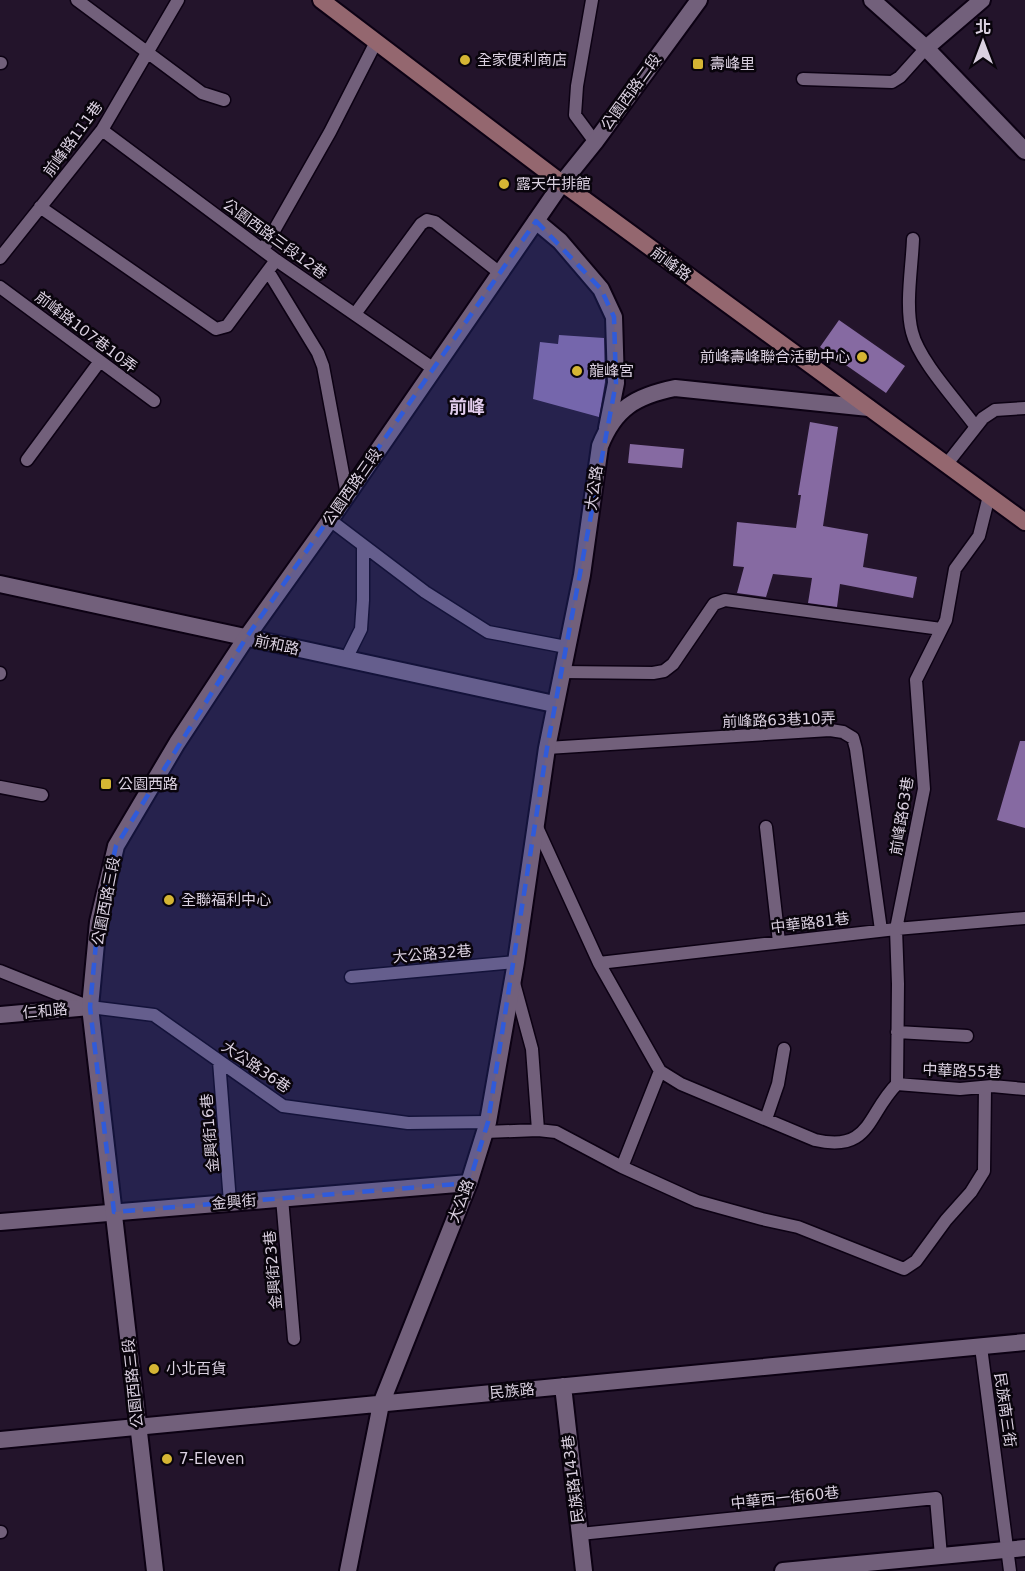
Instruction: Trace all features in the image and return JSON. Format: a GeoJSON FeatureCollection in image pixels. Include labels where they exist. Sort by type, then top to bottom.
{"type":"FeatureCollection","features":[{"type":"Feature","properties":{"kind":"main road","name":"前峰路"},"geometry":{"type":"LineString","coordinates":[[321,0],[562,183],[1025,522]]}},
{"type":"Feature","properties":{"kind":"street","name":"公園西路二段"},"geometry":{"type":"LineString","coordinates":[[562,183],[595,142],[699,0]]}},
{"type":"Feature","properties":{"kind":"street"},"geometry":{"type":"LineString","coordinates":[[872,0],[926,48],[1025,151]]}},
{"type":"Feature","properties":{"kind":"street"},"geometry":{"type":"LineString","coordinates":[[926,48],[982,0]]}},
{"type":"Feature","properties":{"kind":"street","name":"公園西路三段"},"geometry":{"type":"LineString","coordinates":[[155,1571],[90,1007],[98,922],[116,846],[177,743],[246,638],[562,183]]}},
{"type":"Feature","properties":{"kind":"street"},"geometry":{"type":"LineString","coordinates":[[536,221],[560,241],[601,289],[614,317],[616,383],[607,429]]}},
{"type":"Feature","properties":{"kind":"street","name":"大公路"},"geometry":{"type":"LineString","coordinates":[[348,1571],[381,1404],[469,1183],[486,1127],[516,962],[546,748],[582,575],[600,446],[607,429],[626,407],[649,394],[675,388],[869,408]]}},
{"type":"Feature","properties":{"kind":"street","name":"前和路"},"geometry":{"type":"LineString","coordinates":[[0,584],[554,704]]}},
{"type":"Feature","properties":{"kind":"street","name":"仁和路"},"geometry":{"type":"LineString","coordinates":[[0,1015],[90,1007]]}},
{"type":"Feature","properties":{"kind":"street","name":"金興街"},"geometry":{"type":"LineString","coordinates":[[0,1221],[469,1183]]}},
{"type":"Feature","properties":{"kind":"street","name":"民族路"},"geometry":{"type":"LineString","coordinates":[[0,1440],[1025,1342]]}},
{"type":"Feature","properties":{"kind":"street","name":"民族路143巷"},"geometry":{"type":"LineString","coordinates":[[563,1386],[584,1571]]}},
{"type":"Feature","properties":{"kind":"street"},"geometry":{"type":"LineString","coordinates":[[783,1571],[887,1566],[941,1556],[1017,1549]]}},
{"type":"Feature","properties":{"kind":"lane"},"geometry":{"type":"LineString","coordinates":[[77,0],[202,93],[224,99]]}},
{"type":"Feature","properties":{"kind":"lane","name":"前峰路111巷"},"geometry":{"type":"LineString","coordinates":[[0,258],[102,130],[178,0]]}},
{"type":"Feature","properties":{"kind":"lane"},"geometry":{"type":"LineString","coordinates":[[592,0],[574,116],[595,142]]}},
{"type":"Feature","properties":{"kind":"lane"},"geometry":{"type":"LineString","coordinates":[[263,250],[330,132],[376,42]]}},
{"type":"Feature","properties":{"kind":"lane"},"geometry":{"type":"LineString","coordinates":[[803,79],[892,82],[900,77],[926,48]]}},
{"type":"Feature","properties":{"kind":"lane","name":"公園西路三段12巷"},"geometry":{"type":"LineString","coordinates":[[102,130],[276,260],[434,369]]}},
{"type":"Feature","properties":{"kind":"lane"},"geometry":{"type":"LineString","coordinates":[[40,207],[216,329],[227,326],[276,260]]}},
{"type":"Feature","properties":{"kind":"lane"},"geometry":{"type":"LineString","coordinates":[[355,314],[421,224],[427,220],[435,222],[500,273]]}},
{"type":"Feature","properties":{"kind":"lane"},"geometry":{"type":"LineString","coordinates":[[914,239],[910,312],[912,333],[927,362],[976,427]]}},
{"type":"Feature","properties":{"kind":"lane","name":"公園西路三段12巷"},"geometry":{"type":"LineString","coordinates":[[268,271],[318,353],[323,366],[347,495]]}},
{"type":"Feature","properties":{"kind":"lane","name":"前峰路107巷10弄"},"geometry":{"type":"LineString","coordinates":[[0,287],[154,401]]}},
{"type":"Feature","properties":{"kind":"lane"},"geometry":{"type":"LineString","coordinates":[[27,460],[100,361]]}},
{"type":"Feature","properties":{"kind":"lane"},"geometry":{"type":"LineString","coordinates":[[946,465],[983,418],[994,410],[1025,408]]}},
{"type":"Feature","properties":{"kind":"lane","name":"前峰路63巷"},"geometry":{"type":"LineString","coordinates":[[897,1084],[896,928],[924,789],[916,680],[946,620],[955,569],[979,536],[989,496]]}},
{"type":"Feature","properties":{"kind":"lane"},"geometry":{"type":"LineString","coordinates":[[330,520],[425,592],[488,632],[566,647]]}},
{"type":"Feature","properties":{"kind":"lane"},"geometry":{"type":"LineString","coordinates":[[346,660],[361,629],[363,546]]}},
{"type":"Feature","properties":{"kind":"lane"},"geometry":{"type":"LineString","coordinates":[[561,672],[653,673],[664,671],[673,664],[714,604],[724,600],[941,629]]}},
{"type":"Feature","properties":{"kind":"lane","name":"前峰路63巷10弄"},"geometry":{"type":"LineString","coordinates":[[546,748],[830,730],[843,732],[853,738],[856,749],[881,930]]}},
{"type":"Feature","properties":{"kind":"lane"},"geometry":{"type":"LineString","coordinates":[[0,787],[42,795]]}},
{"type":"Feature","properties":{"kind":"lane"},"geometry":{"type":"LineString","coordinates":[[535,821],[599,963],[660,1071],[681,1084],[815,1140],[828,1143],[853,1139],[864,1132],[897,1084]]}},
{"type":"Feature","properties":{"kind":"lane"},"geometry":{"type":"LineString","coordinates":[[766,827],[779,942]]}},
{"type":"Feature","properties":{"kind":"lane","name":"中華路81巷"},"geometry":{"type":"LineString","coordinates":[[599,963],[896,928],[1025,918]]}},
{"type":"Feature","properties":{"kind":"lane","name":"大公路32巷"},"geometry":{"type":"LineString","coordinates":[[351,977],[516,962]]}},
{"type":"Feature","properties":{"kind":"lane","name":"大公路36巷"},"geometry":{"type":"LineString","coordinates":[[0,971],[90,1007],[153,1015],[283,1106],[408,1123],[556,1132],[622,1167],[698,1201],[762,1220],[798,1227],[904,1269],[916,1261],[946,1220],[971,1192],[984,1171],[985,1088]]}},
{"type":"Feature","properties":{"kind":"lane"},"geometry":{"type":"LineString","coordinates":[[513,980],[532,1049],[538,1130]]}},
{"type":"Feature","properties":{"kind":"lane"},"geometry":{"type":"LineString","coordinates":[[897,1032],[967,1036]]}},
{"type":"Feature","properties":{"kind":"lane"},"geometry":{"type":"LineString","coordinates":[[766,1119],[778,1084],[784,1049]]}},
{"type":"Feature","properties":{"kind":"lane","name":"金興街16巷"},"geometry":{"type":"LineString","coordinates":[[219,1061],[230,1202]]}},
{"type":"Feature","properties":{"kind":"lane"},"geometry":{"type":"LineString","coordinates":[[622,1167],[660,1071]]}},
{"type":"Feature","properties":{"kind":"lane","name":"中華路55巷"},"geometry":{"type":"LineString","coordinates":[[897,1084],[960,1089],[992,1086],[1025,1089]]}},
{"type":"Feature","properties":{"kind":"lane","name":"金興街23巷"},"geometry":{"type":"LineString","coordinates":[[282,1198],[294,1339]]}},
{"type":"Feature","properties":{"kind":"lane","name":"民族南三街"},"geometry":{"type":"LineString","coordinates":[[981,1347],[1017,1549],[1010,1571]]}},
{"type":"Feature","properties":{"kind":"lane","name":"中華西一街60巷"},"geometry":{"type":"LineString","coordinates":[[580,1534],[936,1498],[941,1556]]}},
{"type":"Feature","properties":{"kind":"highlighted area"},"geometry":{"type":"Polygon","coordinates":[[[536,221],[601,289],[614,317],[616,383],[547,748],[488,1122],[469,1183],[114,1212],[90,1007],[98,922],[116,846],[246,638],[536,221]]]}},
{"type":"Feature","properties":{"kind":"building","name":"前峰壽峰聯合活動中心"},"geometry":{"type":"Polygon","coordinates":[[[839,320],[905,366],[886,393],[820,347],[839,320]]]}},
{"type":"Feature","properties":{"kind":"building"},"geometry":{"type":"Polygon","coordinates":[[[559,335],[604,338],[605,382],[599,417],[533,399],[540,342],[558,344],[559,335]]]}},
{"type":"Feature","properties":{"kind":"building"},"geometry":{"type":"Polygon","coordinates":[[[810,422],[838,427],[823,526],[868,534],[863,567],[917,577],[913,598],[840,584],[837,607],[808,603],[812,578],[773,574],[766,597],[737,593],[744,567],[733,566],[737,522],[796,528],[801,495],[798,495],[810,422]]]}},
{"type":"Feature","properties":{"kind":"building"},"geometry":{"type":"Polygon","coordinates":[[[630,444],[684,449],[682,468],[628,463],[630,444]]]}},
{"type":"Feature","properties":{"kind":"building"},"geometry":{"type":"Polygon","coordinates":[[[1020,741],[1025,741],[1025,828],[997,820],[1020,741]]]}},
{"type":"Feature","properties":{"kind":"place","name":"全家便利商店"},"geometry":{"type":"Point","coordinates":[465,60]}},
{"type":"Feature","properties":{"kind":"place","name":"壽峰里"},"geometry":{"type":"Point","coordinates":[698,64]}},
{"type":"Feature","properties":{"kind":"place","name":"露天牛排館"},"geometry":{"type":"Point","coordinates":[504,184]}},
{"type":"Feature","properties":{"kind":"place","name":"前峰壽峰聯合活動中心"},"geometry":{"type":"Point","coordinates":[862,357]}},
{"type":"Feature","properties":{"kind":"place","name":"龍峰宮"},"geometry":{"type":"Point","coordinates":[577,371]}},
{"type":"Feature","properties":{"kind":"place","name":"公園西路"},"geometry":{"type":"Point","coordinates":[106,784]}},
{"type":"Feature","properties":{"kind":"place","name":"全聯福利中心"},"geometry":{"type":"Point","coordinates":[169,900]}},
{"type":"Feature","properties":{"kind":"place","name":"小北百貨"},"geometry":{"type":"Point","coordinates":[154,1369]}},
{"type":"Feature","properties":{"kind":"place","name":"7-Eleven"},"geometry":{"type":"Point","coordinates":[167,1459]}},
{"type":"Feature","properties":{"kind":"district","name":"前峰"},"geometry":{"type":"Point","coordinates":[467,407]}}]}
